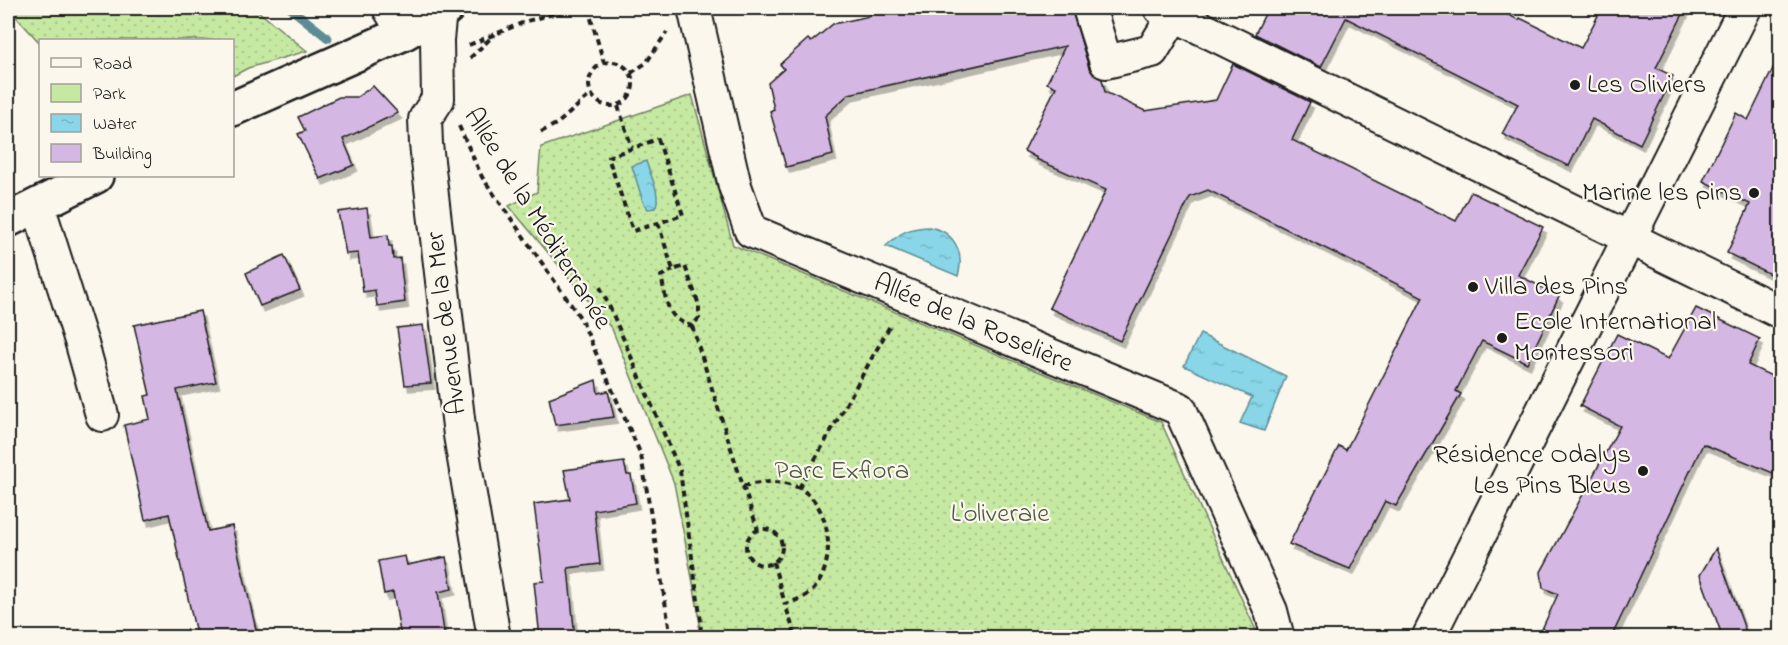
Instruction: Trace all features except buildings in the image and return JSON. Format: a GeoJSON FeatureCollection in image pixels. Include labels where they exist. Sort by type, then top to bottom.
{"type":"FeatureCollection","features":[{"type":"Feature","properties":{"kind":"main road"},"geometry":{"type":"LineString","coordinates":[[234,108],[396,20],[443,9]]}},
{"type":"Feature","properties":{"kind":"main road"},"geometry":{"type":"LineString","coordinates":[[8,220],[94,177]]}},
{"type":"Feature","properties":{"kind":"street"},"geometry":{"type":"LineString","coordinates":[[1089,8],[1106,62],[1152,51],[1167,11],[1780,312]]}},
{"type":"Feature","properties":{"kind":"street"},"geometry":{"type":"LineString","coordinates":[[1428,638],[1745,8]]}},
{"type":"Feature","properties":{"kind":"street","name":"Avenue de la Mer"},"geometry":{"type":"LineString","coordinates":[[443,9],[437,40],[432,109],[426,144],[460,435],[494,638]]}},
{"type":"Feature","properties":{"kind":"street","name":"Allée de la Roselière"},"geometry":{"type":"LineString","coordinates":[[683,17],[751,231],[1180,409],[1271,612],[1278,638]]}},
{"type":"Feature","properties":{"kind":"street"},"geometry":{"type":"LineString","coordinates":[[38,205],[102,415]]}},
{"type":"Feature","properties":{"kind":"path"},"geometry":{"type":"LineString","coordinates":[[495,34],[527,21],[576,8]]}},
{"type":"Feature","properties":{"kind":"path"},"geometry":{"type":"LineString","coordinates":[[588,8],[604,63]]}},
{"type":"Feature","properties":{"kind":"path"},"geometry":{"type":"LineString","coordinates":[[630,74],[646,63],[683,17]]}},
{"type":"Feature","properties":{"kind":"path"},"geometry":{"type":"LineString","coordinates":[[614,62],[623,65],[630,74],[633,85],[629,97],[618,105],[608,106],[597,103],[590,95],[588,82],[593,70],[604,63],[614,62]]}},
{"type":"Feature","properties":{"kind":"path"},"geometry":{"type":"LineString","coordinates":[[541,132],[558,123],[590,95]]}},
{"type":"Feature","properties":{"kind":"path"},"geometry":{"type":"LineString","coordinates":[[618,105],[632,148]]}},
{"type":"Feature","properties":{"kind":"path","name":"Allée de la Méditerranée"},"geometry":{"type":"LineString","coordinates":[[432,109],[460,128],[482,177],[581,320],[641,455],[671,638]]}},
{"type":"Feature","properties":{"kind":"path"},"geometry":{"type":"LineString","coordinates":[[658,139],[683,215],[633,231],[608,157],[632,148],[658,139]]}},
{"type":"Feature","properties":{"kind":"path"},"geometry":{"type":"LineString","coordinates":[[658,223],[673,270]]}},
{"type":"Feature","properties":{"kind":"path"},"geometry":{"type":"LineString","coordinates":[[685,266],[699,305],[699,318],[692,326],[681,323],[672,315],[661,276],[685,266]]}},
{"type":"Feature","properties":{"kind":"path"},"geometry":{"type":"LineString","coordinates":[[600,287],[680,471],[701,622],[700,638]]}},
{"type":"Feature","properties":{"kind":"path"},"geometry":{"type":"LineString","coordinates":[[799,488],[906,296]]}},
{"type":"Feature","properties":{"kind":"path"},"geometry":{"type":"LineString","coordinates":[[692,326],[758,530]]}},
{"type":"Feature","properties":{"kind":"path"},"geometry":{"type":"LineString","coordinates":[[742,486],[759,482],[780,482],[799,488],[815,502],[824,517],[828,538],[828,555],[824,571],[813,590],[785,604]]}},
{"type":"Feature","properties":{"kind":"path"},"geometry":{"type":"LineString","coordinates":[[770,529],[782,542],[781,554],[773,562],[762,564],[751,559],[748,554],[746,548],[749,537],[758,530],[770,529]]}},
{"type":"Feature","properties":{"kind":"path"},"geometry":{"type":"LineString","coordinates":[[773,562],[796,638]]}},
{"type":"Feature","properties":{"kind":"path"},"geometry":{"type":"LineString","coordinates":[[842,638],[852,634],[853,638]]}},
{"type":"Feature","properties":{"kind":"green space"},"geometry":{"type":"Polygon","coordinates":[[[8,8],[254,8],[307,51],[248,68],[234,75],[234,39],[39,39],[39,42],[8,8]]]}},
{"type":"Feature","properties":{"kind":"green space","name":"Parc Exflora"},"geometry":{"type":"Polygon","coordinates":[[[692,95],[733,245],[1161,422],[1259,637],[698,637],[700,620],[674,483],[612,329],[509,206],[537,192],[541,147],[692,95]]]}},
{"type":"Feature","properties":{"kind":"water"},"geometry":{"type":"Polygon","coordinates":[[[646,161],[657,197],[655,208],[648,209],[643,202],[632,166],[646,161]]]}},
{"type":"Feature","properties":{"kind":"water"},"geometry":{"type":"Polygon","coordinates":[[[929,227],[945,233],[956,244],[960,259],[958,276],[886,246],[905,232],[929,227]]]}},
{"type":"Feature","properties":{"kind":"water"},"geometry":{"type":"Polygon","coordinates":[[[1200,334],[1286,376],[1264,431],[1240,423],[1252,397],[1184,366],[1200,334]]]}},
{"type":"Feature","properties":{"kind":"waterway"},"geometry":{"type":"LineString","coordinates":[[290,8],[328,38]]}},
{"type":"Feature","properties":{"kind":"place","name":"Les Oliviers"},"geometry":{"type":"Point","coordinates":[1575,85]}},
{"type":"Feature","properties":{"kind":"place","name":"Marine les pins"},"geometry":{"type":"Point","coordinates":[1754,193]}},
{"type":"Feature","properties":{"kind":"place","name":"Villa des Pins"},"geometry":{"type":"Point","coordinates":[1473,287]}},
{"type":"Feature","properties":{"kind":"place","name":"Ecole International Montessori"},"geometry":{"type":"Point","coordinates":[1502,338]}},
{"type":"Feature","properties":{"kind":"place","name":"Résidence Odalys Les Pins Bleus"},"geometry":{"type":"Point","coordinates":[1643,471]}},
{"type":"Feature","properties":{"kind":"park label","name":"L'oliveraie"},"geometry":{"type":"Point","coordinates":[1000,514]}}]}
